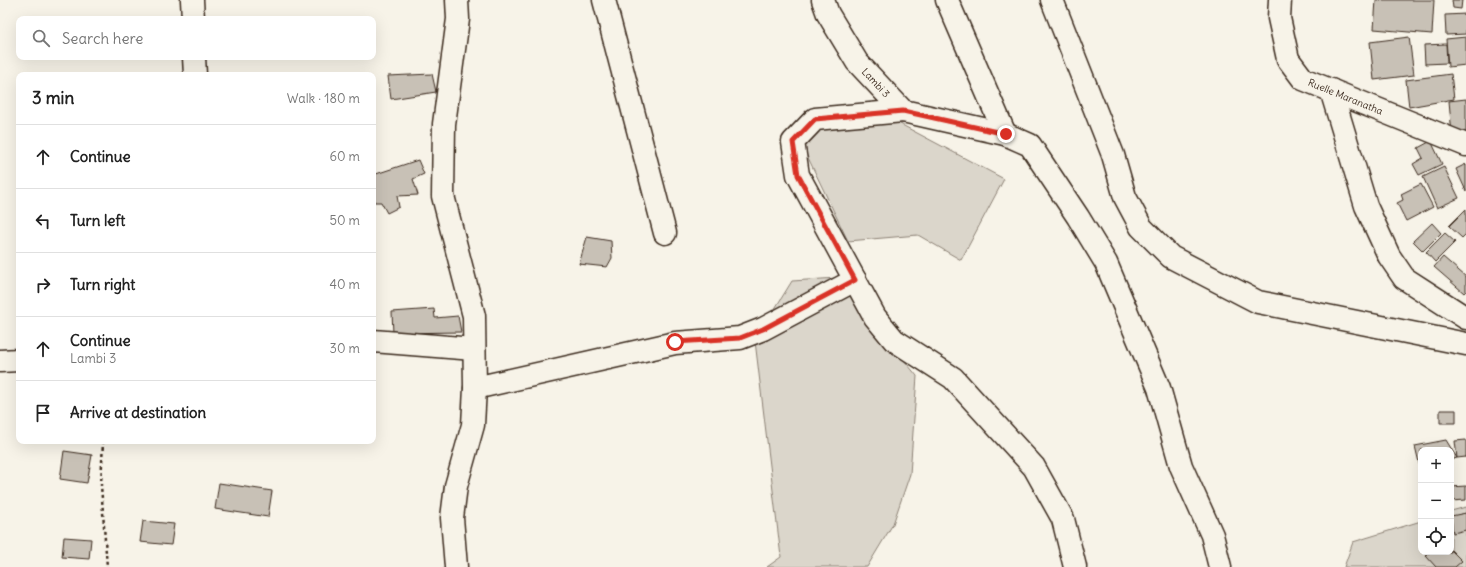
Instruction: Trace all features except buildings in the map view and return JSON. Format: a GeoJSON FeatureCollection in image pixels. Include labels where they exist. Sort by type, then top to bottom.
{"type":"FeatureCollection","features":[{"type":"Feature","properties":{"kind":"street"},"geometry":{"type":"LineString","coordinates":[[192,0],[193,16]]}},
{"type":"Feature","properties":{"kind":"street"},"geometry":{"type":"LineString","coordinates":[[456,567],[452,518],[456,486],[473,425],[475,388],[474,316],[443,196],[444,124],[458,19],[457,0]]}},
{"type":"Feature","properties":{"kind":"street"},"geometry":{"type":"LineString","coordinates":[[604,0],[665,233]]}},
{"type":"Feature","properties":{"kind":"street","name":"Lambi 3"},"geometry":{"type":"LineString","coordinates":[[823,0],[828,14],[857,62],[903,111]]}},
{"type":"Feature","properties":{"kind":"street"},"geometry":{"type":"LineString","coordinates":[[947,0],[1006,134]]}},
{"type":"Feature","properties":{"kind":"street"},"geometry":{"type":"LineString","coordinates":[[1052,0],[1113,155],[1125,197],[1141,227],[1171,257],[1258,302],[1466,344]]}},
{"type":"Feature","properties":{"kind":"street","name":"Ruelle Maranatha"},"geometry":{"type":"LineString","coordinates":[[1280,0],[1279,18],[1288,59],[1303,79],[1466,145]]}},
{"type":"Feature","properties":{"kind":"street"},"geometry":{"type":"LineString","coordinates":[[194,60],[195,72]]}},
{"type":"Feature","properties":{"kind":"street"},"geometry":{"type":"LineString","coordinates":[[1332,90],[1366,206],[1389,256],[1404,278],[1466,318]]}},
{"type":"Feature","properties":{"kind":"street"},"geometry":{"type":"LineString","coordinates":[[1075,567],[1063,519],[1034,467],[953,378],[894,340],[876,317],[798,175],[793,142],[815,119],[903,111],[1006,134],[1030,145],[1078,217],[1106,263],[1158,388],[1181,466],[1212,535],[1220,567]]}},
{"type":"Feature","properties":{"kind":"street"},"geometry":{"type":"LineString","coordinates":[[475,388],[675,342],[740,338],[763,329],[855,280]]}},
{"type":"Feature","properties":{"kind":"street"},"geometry":{"type":"LineString","coordinates":[[376,341],[474,349]]}},
{"type":"Feature","properties":{"kind":"street"},"geometry":{"type":"LineString","coordinates":[[0,361],[16,360]]}},
{"type":"Feature","properties":{"kind":"path"},"geometry":{"type":"LineString","coordinates":[[103,444],[101,485],[107,567]]}},
{"type":"Feature","properties":{"kind":"shaded area"},"geometry":{"type":"Polygon","coordinates":[[[885,116],[1004,179],[961,260],[918,235],[848,241],[800,141],[818,126],[885,116]]]}},
{"type":"Feature","properties":{"kind":"shaded area"},"geometry":{"type":"Polygon","coordinates":[[[837,278],[917,376],[910,474],[893,524],[867,567],[767,567],[781,557],[755,341],[792,281],[837,278]]]}},
{"type":"Feature","properties":{"kind":"shaded area"},"geometry":{"type":"Polygon","coordinates":[[[1466,507],[1466,567],[1344,567],[1353,542],[1418,522],[1418,555],[1454,555],[1454,510],[1466,507]]]}},
{"type":"Feature","properties":{"kind":"route"},"geometry":{"type":"LineString","coordinates":[[675,342],[740,338],[763,329],[855,280],[798,175],[793,142],[815,119],[903,111],[1006,134]]}}]}
